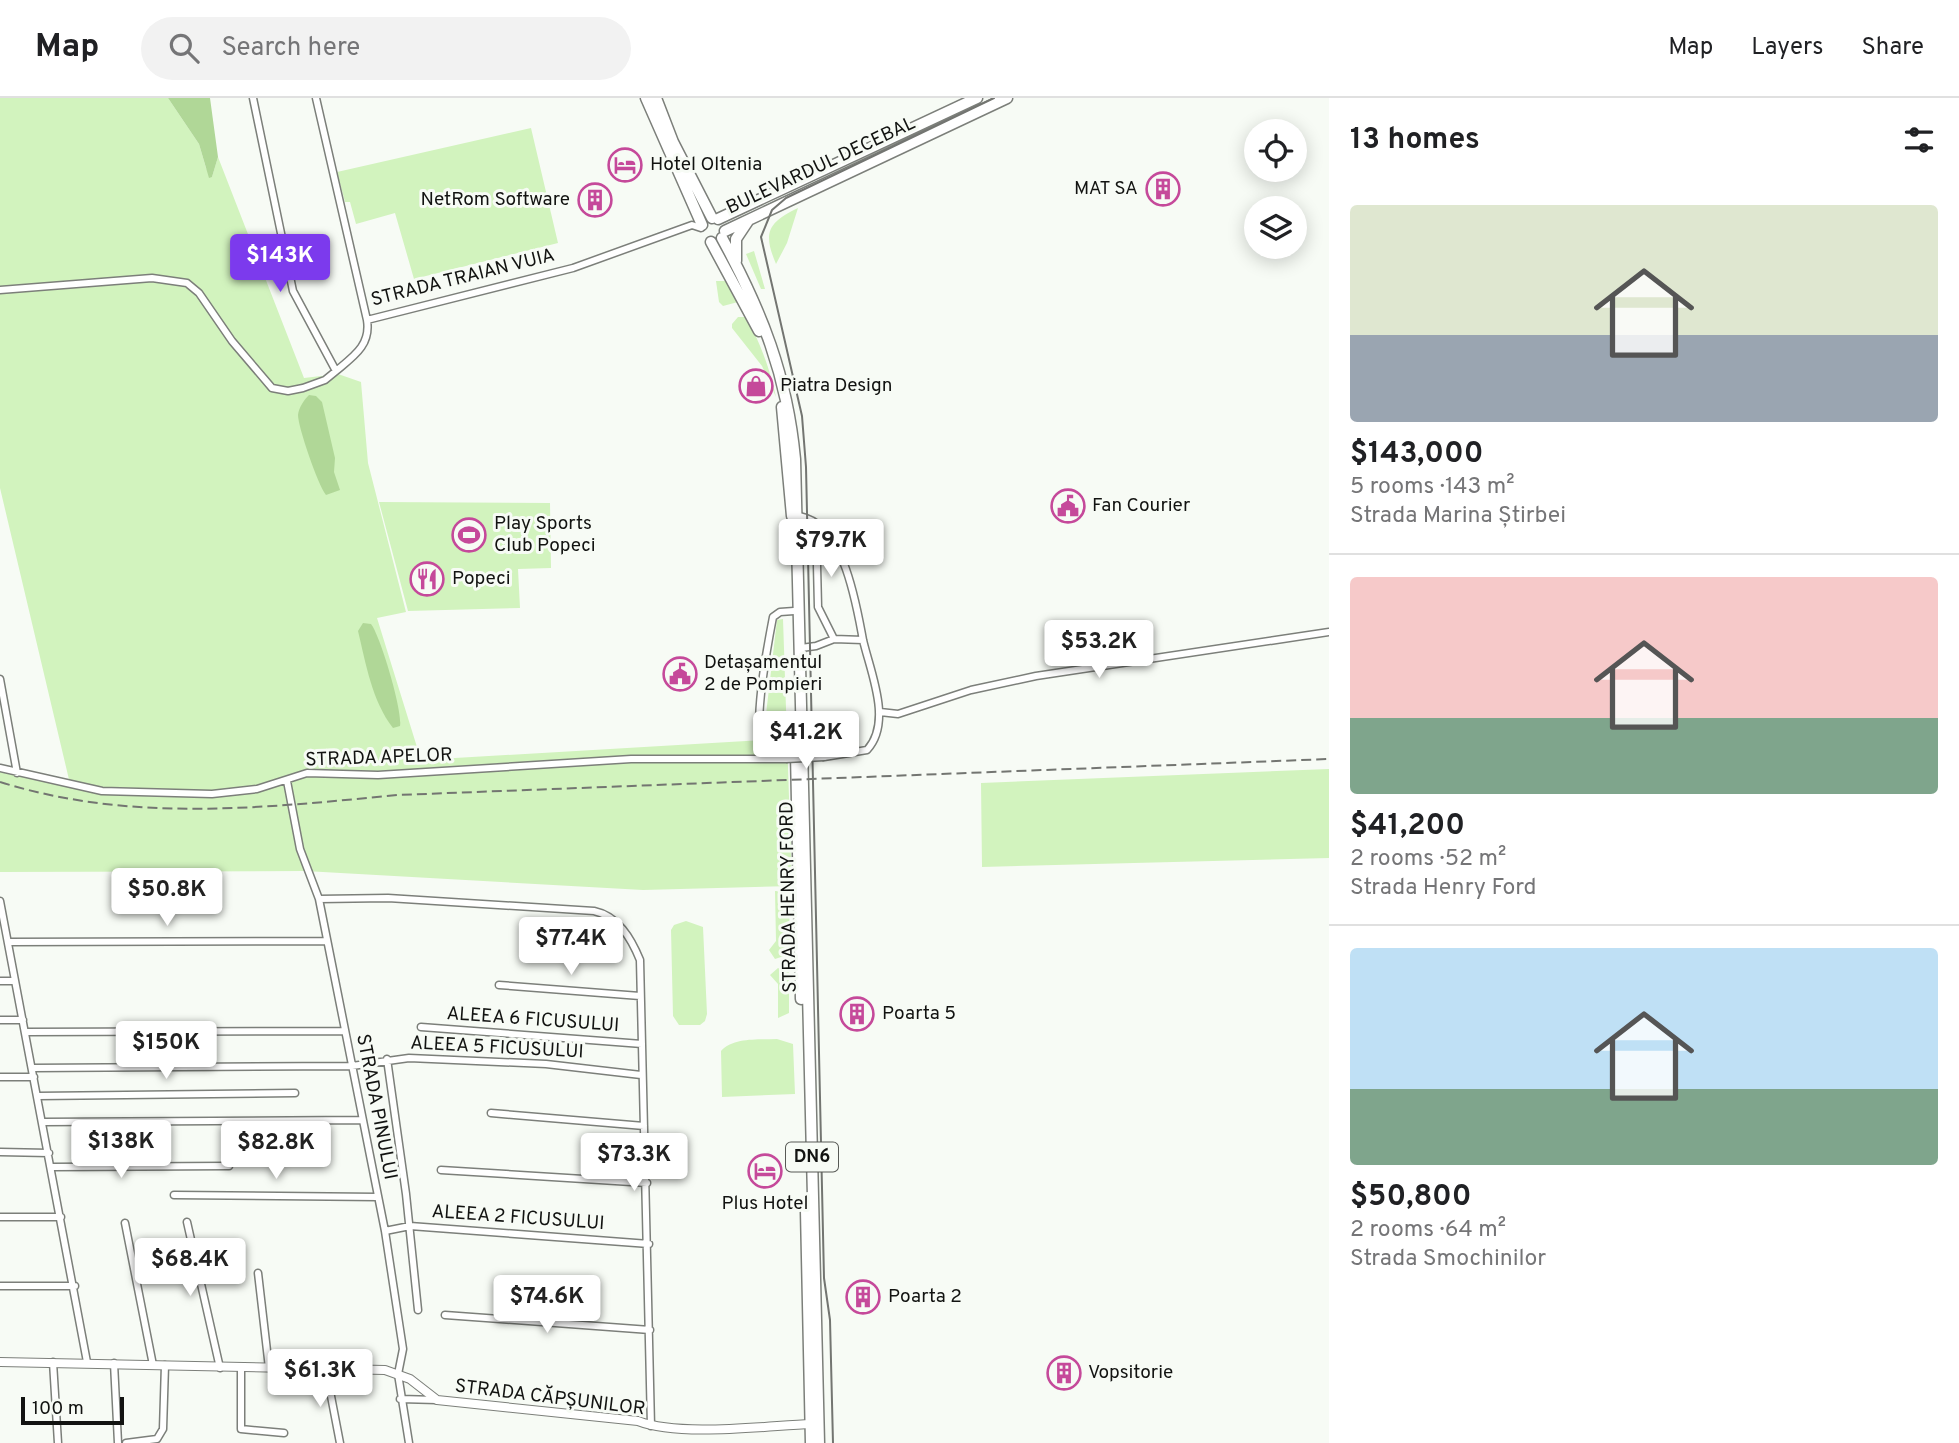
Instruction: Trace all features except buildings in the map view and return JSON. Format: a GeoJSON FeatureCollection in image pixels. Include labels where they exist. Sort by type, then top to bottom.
{"type":"FeatureCollection","features":[{"type":"Feature","properties":{"kind":"main road","name":"DN6"},"geometry":{"type":"LineString","coordinates":[[646,98],[702,227],[703,236],[719,237],[715,218],[693,181],[656,98]]}},
{"type":"Feature","properties":{"kind":"main road","name":"BULEVARDUL DECEBAL"},"geometry":{"type":"LineString","coordinates":[[702,227],[715,218],[977,98]]}},
{"type":"Feature","properties":{"kind":"main road","name":"BULEVARDUL DECEBAL"},"geometry":{"type":"LineString","coordinates":[[719,237],[752,217],[1007,98]]}},
{"type":"Feature","properties":{"kind":"main road"},"geometry":{"type":"LineString","coordinates":[[693,181],[716,208],[738,209]]}},
{"type":"Feature","properties":{"kind":"main road"},"geometry":{"type":"LineString","coordinates":[[738,270],[736,239],[752,217]]}},
{"type":"Feature","properties":{"kind":"main road","name":"STRADA HENRY FORD"},"geometry":{"type":"LineString","coordinates":[[719,237],[766,329],[786,390],[793,435],[799,516],[819,1443]]}},
{"type":"Feature","properties":{"kind":"main road","name":"STRADA HENRY FORD"},"geometry":{"type":"LineString","coordinates":[[719,237],[752,314],[778,387],[791,504],[811,1443]]}},
{"type":"Feature","properties":{"kind":"street"},"geometry":{"type":"LineString","coordinates":[[253,98],[293,291],[337,371]]}},
{"type":"Feature","properties":{"kind":"street","name":"STRADA TRAIAN VUIA"},"geometry":{"type":"LineString","coordinates":[[316,98],[367,320],[573,268],[692,225],[702,227]]}},
{"type":"Feature","properties":{"kind":"street"},"geometry":{"type":"LineString","coordinates":[[0,290],[152,278],[187,283],[199,293],[232,341],[272,388],[288,391],[325,380],[337,371],[365,345],[368,336],[367,320]]}},
{"type":"Feature","properties":{"kind":"street"},"geometry":{"type":"LineString","coordinates":[[799,516],[816,523],[832,541],[852,585],[880,712],[898,714],[971,690],[1035,676],[1329,632]]}},
{"type":"Feature","properties":{"kind":"street"},"geometry":{"type":"LineString","coordinates":[[816,523],[818,607],[834,639]]}},
{"type":"Feature","properties":{"kind":"street"},"geometry":{"type":"LineString","coordinates":[[764,757],[759,746],[764,676],[773,617],[780,612],[794,611]]}},
{"type":"Feature","properties":{"kind":"street"},"geometry":{"type":"LineString","coordinates":[[801,648],[834,639],[863,640]]}},
{"type":"Feature","properties":{"kind":"street"},"geometry":{"type":"LineString","coordinates":[[0,680],[17,773]]}},
{"type":"Feature","properties":{"kind":"street","name":"STRADA APELOR"},"geometry":{"type":"LineString","coordinates":[[0,768],[70,786],[150,794],[212,794],[257,789],[307,774],[389,775],[616,760],[824,757],[867,750],[875,739],[880,712]]}},
{"type":"Feature","properties":{"kind":"street","name":"STRADA PINULUI"},"geometry":{"type":"LineString","coordinates":[[287,781],[300,849],[319,899],[385,1231],[403,1349],[398,1374],[409,1443]]}},
{"type":"Feature","properties":{"kind":"street"},"geometry":{"type":"LineString","coordinates":[[319,899],[388,898],[605,914],[625,931],[634,944],[640,960],[649,1244],[651,1426]]}},
{"type":"Feature","properties":{"kind":"street"},"geometry":{"type":"LineString","coordinates":[[0,901],[3,931],[8,942],[52,1167],[87,1362]]}},
{"type":"Feature","properties":{"kind":"street"},"geometry":{"type":"LineString","coordinates":[[8,942],[326,941]]}},
{"type":"Feature","properties":{"kind":"street"},"geometry":{"type":"LineString","coordinates":[[0,981],[15,981]]}},
{"type":"Feature","properties":{"kind":"street"},"geometry":{"type":"LineString","coordinates":[[499,985],[640,996]]}},
{"type":"Feature","properties":{"kind":"street"},"geometry":{"type":"LineString","coordinates":[[0,1020],[23,1020]]}},
{"type":"Feature","properties":{"kind":"street","name":"ALEEA 6 FICUSULUI"},"geometry":{"type":"LineString","coordinates":[[421,1027],[642,1044]]}},
{"type":"Feature","properties":{"kind":"street"},"geometry":{"type":"LineString","coordinates":[[25,1031],[345,1031]]}},
{"type":"Feature","properties":{"kind":"street","name":"ALEEA 5 FICUSULUI"},"geometry":{"type":"LineString","coordinates":[[32,1068],[352,1066],[387,1059],[424,1058],[546,1064],[642,1075]]}},
{"type":"Feature","properties":{"kind":"street"},"geometry":{"type":"LineString","coordinates":[[387,1059],[410,1226],[418,1310]]}},
{"type":"Feature","properties":{"kind":"street"},"geometry":{"type":"LineString","coordinates":[[0,1077],[34,1077]]}},
{"type":"Feature","properties":{"kind":"street"},"geometry":{"type":"LineString","coordinates":[[38,1096],[295,1094]]}},
{"type":"Feature","properties":{"kind":"street"},"geometry":{"type":"LineString","coordinates":[[491,1113],[644,1126]]}},
{"type":"Feature","properties":{"kind":"street"},"geometry":{"type":"LineString","coordinates":[[43,1122],[362,1120]]}},
{"type":"Feature","properties":{"kind":"street"},"geometry":{"type":"LineString","coordinates":[[0,1152],[49,1153]]}},
{"type":"Feature","properties":{"kind":"street"},"geometry":{"type":"LineString","coordinates":[[52,1167],[229,1166]]}},
{"type":"Feature","properties":{"kind":"street"},"geometry":{"type":"LineString","coordinates":[[441,1170],[647,1183]]}},
{"type":"Feature","properties":{"kind":"street"},"geometry":{"type":"LineString","coordinates":[[174,1195],[377,1197]]}},
{"type":"Feature","properties":{"kind":"street"},"geometry":{"type":"LineString","coordinates":[[0,1217],[61,1217]]}},
{"type":"Feature","properties":{"kind":"street"},"geometry":{"type":"LineString","coordinates":[[187,1222],[220,1368]]}},
{"type":"Feature","properties":{"kind":"street"},"geometry":{"type":"LineString","coordinates":[[125,1223],[153,1364]]}},
{"type":"Feature","properties":{"kind":"street","name":"ALEEA 2 FICUSULUI"},"geometry":{"type":"LineString","coordinates":[[385,1231],[410,1226],[649,1244]]}},
{"type":"Feature","properties":{"kind":"street"},"geometry":{"type":"LineString","coordinates":[[258,1273],[269,1368]]}},
{"type":"Feature","properties":{"kind":"street"},"geometry":{"type":"LineString","coordinates":[[0,1286],[75,1286]]}},
{"type":"Feature","properties":{"kind":"street"},"geometry":{"type":"LineString","coordinates":[[445,1315],[650,1330]]}},
{"type":"Feature","properties":{"kind":"street","name":"STRADA CĂPȘUNILOR"},"geometry":{"type":"LineString","coordinates":[[0,1362],[386,1370],[398,1374],[437,1400],[638,1421],[651,1426],[811,1424]]}},
{"type":"Feature","properties":{"kind":"street"},"geometry":{"type":"LineString","coordinates":[[53,1362],[58,1443]]}},
{"type":"Feature","properties":{"kind":"street"},"geometry":{"type":"LineString","coordinates":[[114,1363],[118,1443]]}},
{"type":"Feature","properties":{"kind":"street"},"geometry":{"type":"LineString","coordinates":[[126,1443],[157,1439],[163,1429],[165,1365]]}},
{"type":"Feature","properties":{"kind":"street"},"geometry":{"type":"LineString","coordinates":[[241,1368],[241,1429],[284,1433]]}},
{"type":"Feature","properties":{"kind":"street"},"geometry":{"type":"LineString","coordinates":[[326,1370],[340,1443]]}},
{"type":"Feature","properties":{"kind":"street"},"geometry":{"type":"LineString","coordinates":[[400,1399],[437,1400]]}},
{"type":"Feature","properties":{"kind":"shaded area"},"geometry":{"type":"Polygon","coordinates":[[[0,98],[168,98],[199,144],[206,168],[212,177],[218,157],[304,378],[338,374],[361,382],[368,463],[406,612],[377,618],[421,760],[763,740],[777,620],[783,619],[792,886],[643,890],[305,871],[0,872],[0,772],[71,788],[0,488],[0,98]]]}},
{"type":"Feature","properties":{"kind":"shaded area"},"geometry":{"type":"Polygon","coordinates":[[[168,98],[210,98],[218,157],[212,177],[209,178],[199,144],[168,98]]]}},
{"type":"Feature","properties":{"kind":"shaded area"},"geometry":{"type":"Polygon","coordinates":[[[531,128],[558,243],[414,279],[395,213],[356,224],[350,202],[345,202],[337,172],[531,128]]]}},
{"type":"Feature","properties":{"kind":"shaded area"},"geometry":{"type":"Polygon","coordinates":[[[798,208],[787,243],[776,264],[770,244],[771,230],[780,219],[798,208]]]}},
{"type":"Feature","properties":{"kind":"shaded area"},"geometry":{"type":"Polygon","coordinates":[[[754,251],[765,289],[761,289],[746,254],[754,251]]]}},
{"type":"Feature","properties":{"kind":"shaded area"},"geometry":{"type":"Polygon","coordinates":[[[716,281],[727,281],[738,302],[723,306],[719,302],[716,281]]]}},
{"type":"Feature","properties":{"kind":"shaded area"},"geometry":{"type":"Polygon","coordinates":[[[738,317],[746,317],[756,336],[776,397],[762,366],[732,328],[738,317]]]}},
{"type":"Feature","properties":{"kind":"shaded area"},"geometry":{"type":"Polygon","coordinates":[[[309,395],[316,396],[322,402],[335,458],[334,472],[340,490],[326,495],[299,421],[299,409],[309,395]]]}},
{"type":"Feature","properties":{"kind":"shaded area","name":"Play Sports Club Popeci"},"geometry":{"type":"Polygon","coordinates":[[[379,502],[550,503],[551,568],[518,569],[520,608],[408,611],[379,502]]]}},
{"type":"Feature","properties":{"kind":"shaded area"},"geometry":{"type":"Polygon","coordinates":[[[363,623],[371,624],[380,642],[395,690],[400,726],[393,728],[375,694],[358,631],[363,623]]]}},
{"type":"Feature","properties":{"kind":"shaded area"},"geometry":{"type":"Polygon","coordinates":[[[1329,769],[1329,858],[982,867],[981,783],[1329,769]]]}},
{"type":"Feature","properties":{"kind":"shaded area"},"geometry":{"type":"Polygon","coordinates":[[[775,891],[789,892],[790,950],[787,955],[775,959],[769,950],[776,941],[775,891]]]}},
{"type":"Feature","properties":{"kind":"shaded area"},"geometry":{"type":"Polygon","coordinates":[[[686,921],[703,927],[707,1014],[700,1025],[679,1025],[673,1016],[671,930],[674,925],[686,921]]]}},
{"type":"Feature","properties":{"kind":"shaded area"},"geometry":{"type":"Polygon","coordinates":[[[778,968],[789,972],[789,1013],[778,1018],[778,984],[770,975],[778,968]]]}},
{"type":"Feature","properties":{"kind":"shaded area"},"geometry":{"type":"Polygon","coordinates":[[[777,1039],[793,1044],[795,1094],[722,1097],[721,1051],[740,1041],[777,1039]]]}},
{"type":"Feature","properties":{"kind":"tram line"},"geometry":{"type":"LineString","coordinates":[[833,1443],[830,1320],[824,1278],[806,467],[802,416],[761,237],[772,210],[786,198],[994,98]]}},
{"type":"Feature","properties":{"kind":"railway"},"geometry":{"type":"LineString","coordinates":[[0,782],[49,795],[99,803],[198,809],[398,795],[1329,759]]}},
{"type":"Feature","properties":{"kind":"place","name":"Hotel Oltenia"},"geometry":{"type":"Point","coordinates":[625,165]}},
{"type":"Feature","properties":{"kind":"place","name":"MAT SA"},"geometry":{"type":"Point","coordinates":[1163,189]}},
{"type":"Feature","properties":{"kind":"place","name":"NetRom Software"},"geometry":{"type":"Point","coordinates":[595,200]}},
{"type":"Feature","properties":{"kind":"place","name":"Piatra Design"},"geometry":{"type":"Point","coordinates":[756,386]}},
{"type":"Feature","properties":{"kind":"place","name":"Fan Courier"},"geometry":{"type":"Point","coordinates":[1068,506]}},
{"type":"Feature","properties":{"kind":"place","name":"Play Sports Club Popeci"},"geometry":{"type":"Point","coordinates":[469,535]}},
{"type":"Feature","properties":{"kind":"place","name":"Popeci"},"geometry":{"type":"Point","coordinates":[427,579]}},
{"type":"Feature","properties":{"kind":"place","name":"Detașamentul 2 de Pompieri"},"geometry":{"type":"Point","coordinates":[680,674]}},
{"type":"Feature","properties":{"kind":"place","name":"Poarta 5"},"geometry":{"type":"Point","coordinates":[857,1014]}},
{"type":"Feature","properties":{"kind":"place","name":"Plus Hotel"},"geometry":{"type":"Point","coordinates":[765,1171]}},
{"type":"Feature","properties":{"kind":"place","name":"Poarta 2"},"geometry":{"type":"Point","coordinates":[863,1297]}},
{"type":"Feature","properties":{"kind":"place","name":"Vopsitorie"},"geometry":{"type":"Point","coordinates":[1064,1373]}}]}
